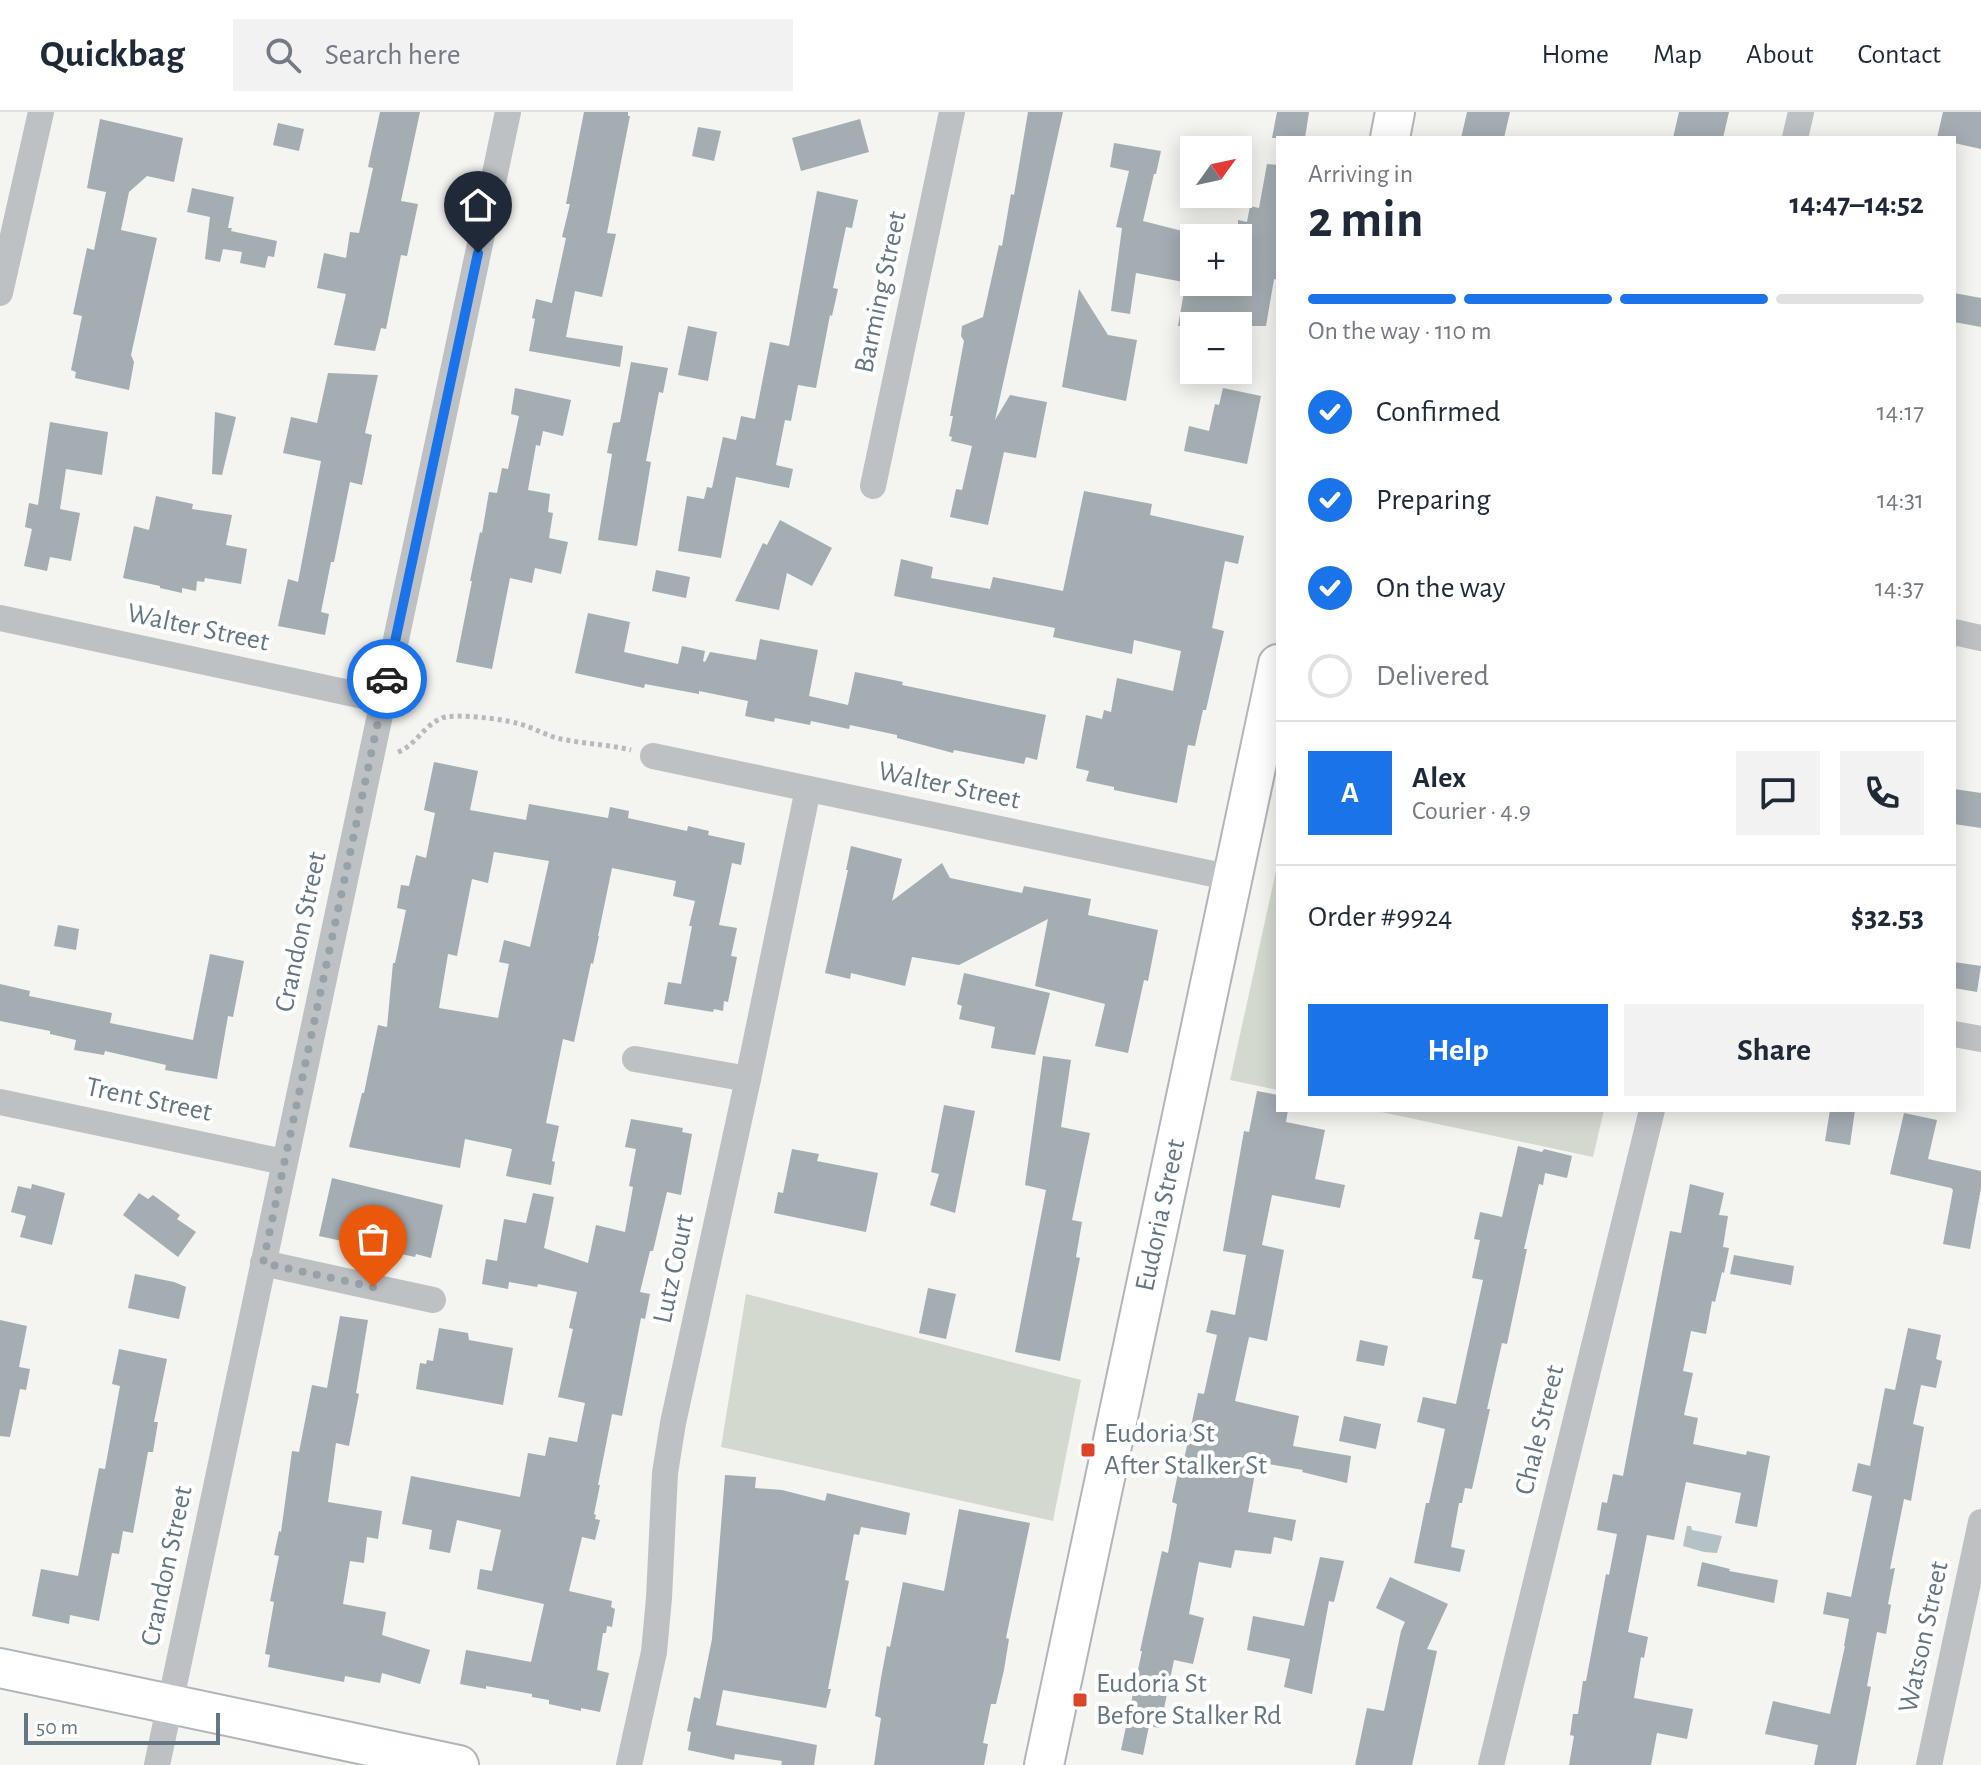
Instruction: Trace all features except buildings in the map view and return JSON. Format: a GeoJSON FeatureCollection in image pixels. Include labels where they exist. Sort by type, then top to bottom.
{"type":"FeatureCollection","features":[{"type":"Feature","properties":{"kind":"main road"},"geometry":{"type":"LineString","coordinates":[[1390,136],[1395,112]]}},
{"type":"Feature","properties":{"kind":"main road","name":"Eudoria Street"},"geometry":{"type":"LineString","coordinates":[[1044,1765],[1276,673]]}},
{"type":"Feature","properties":{"kind":"main road"},"geometry":{"type":"LineString","coordinates":[[0,1668],[459,1765]]}},
{"type":"Feature","properties":{"kind":"street"},"geometry":{"type":"LineString","coordinates":[[1,281],[41,112]]}},
{"type":"Feature","properties":{"kind":"street","name":"Crandon Street"},"geometry":{"type":"LineString","coordinates":[[157,1765],[508,112]]}},
{"type":"Feature","properties":{"kind":"street","name":"Barming Street"},"geometry":{"type":"LineString","coordinates":[[873,486],[952,112]]}},
{"type":"Feature","properties":{"kind":"street"},"geometry":{"type":"LineString","coordinates":[[1795,136],[1801,112]]}},
{"type":"Feature","properties":{"kind":"street","name":"Walter Street"},"geometry":{"type":"LineString","coordinates":[[0,618],[382,700]]}},
{"type":"Feature","properties":{"kind":"street"},"geometry":{"type":"LineString","coordinates":[[1956,632],[1981,638]]}},
{"type":"Feature","properties":{"kind":"street","name":"Walter Street"},"geometry":{"type":"LineString","coordinates":[[653,756],[1232,878]]}},
{"type":"Feature","properties":{"kind":"street","name":"Lutz Court"},"geometry":{"type":"LineString","coordinates":[[629,1765],[654,1652],[665,1473],[673,1423],[808,789]]}},
{"type":"Feature","properties":{"kind":"street"},"geometry":{"type":"LineString","coordinates":[[1956,1034],[1981,1039]]}},
{"type":"Feature","properties":{"kind":"street"},"geometry":{"type":"LineString","coordinates":[[635,1059],[748,1079]]}},
{"type":"Feature","properties":{"kind":"street","name":"Trent Street"},"geometry":{"type":"LineString","coordinates":[[0,1102],[284,1162]]}},
{"type":"Feature","properties":{"kind":"street","name":"Chale Street"},"geometry":{"type":"LineString","coordinates":[[1491,1765],[1652,1112]]}},
{"type":"Feature","properties":{"kind":"street"},"geometry":{"type":"LineString","coordinates":[[263,1263],[433,1300]]}},
{"type":"Feature","properties":{"kind":"street","name":"Watson Street"},"geometry":{"type":"LineString","coordinates":[[1929,1765],[1981,1522]]}},
{"type":"Feature","properties":{"kind":"path"},"geometry":{"type":"LineString","coordinates":[[374,748],[396,753],[436,721],[452,716],[515,723],[559,738],[653,756]]}},
{"type":"Feature","properties":{"kind":"shaded area"},"geometry":{"type":"Polygon","coordinates":[[[1276,871],[1276,1090],[1230,1080],[1276,871]]]}},
{"type":"Feature","properties":{"kind":"shaded area"},"geometry":{"type":"Polygon","coordinates":[[[1381,1112],[1604,1112],[1593,1157],[1381,1112]]]}},
{"type":"Feature","properties":{"kind":"shaded area"},"geometry":{"type":"Polygon","coordinates":[[[746,1294],[1081,1380],[1053,1521],[721,1447],[746,1294]]]}},
{"type":"Feature","properties":{"kind":"shaded area"},"geometry":{"type":"Polygon","coordinates":[[[1687,1526],[1691,1526],[1692,1530],[1722,1536],[1717,1553],[1683,1546],[1687,1526]]]}},
{"type":"Feature","properties":{"kind":"way so far"},"geometry":{"type":"LineString","coordinates":[[373,1287],[263,1263],[387,679]]}},
{"type":"Feature","properties":{"kind":"place","name":"Eudoria St After Stalker St"},"geometry":{"type":"Point","coordinates":[1088,1450]}},
{"type":"Feature","properties":{"kind":"place","name":"Eudoria St Before Stalker Rd"},"geometry":{"type":"Point","coordinates":[1080,1700]}},
{"type":"Feature","properties":{"kind":"route"},"geometry":{"type":"LineString","coordinates":[[387,679],[478,253]]}}]}
